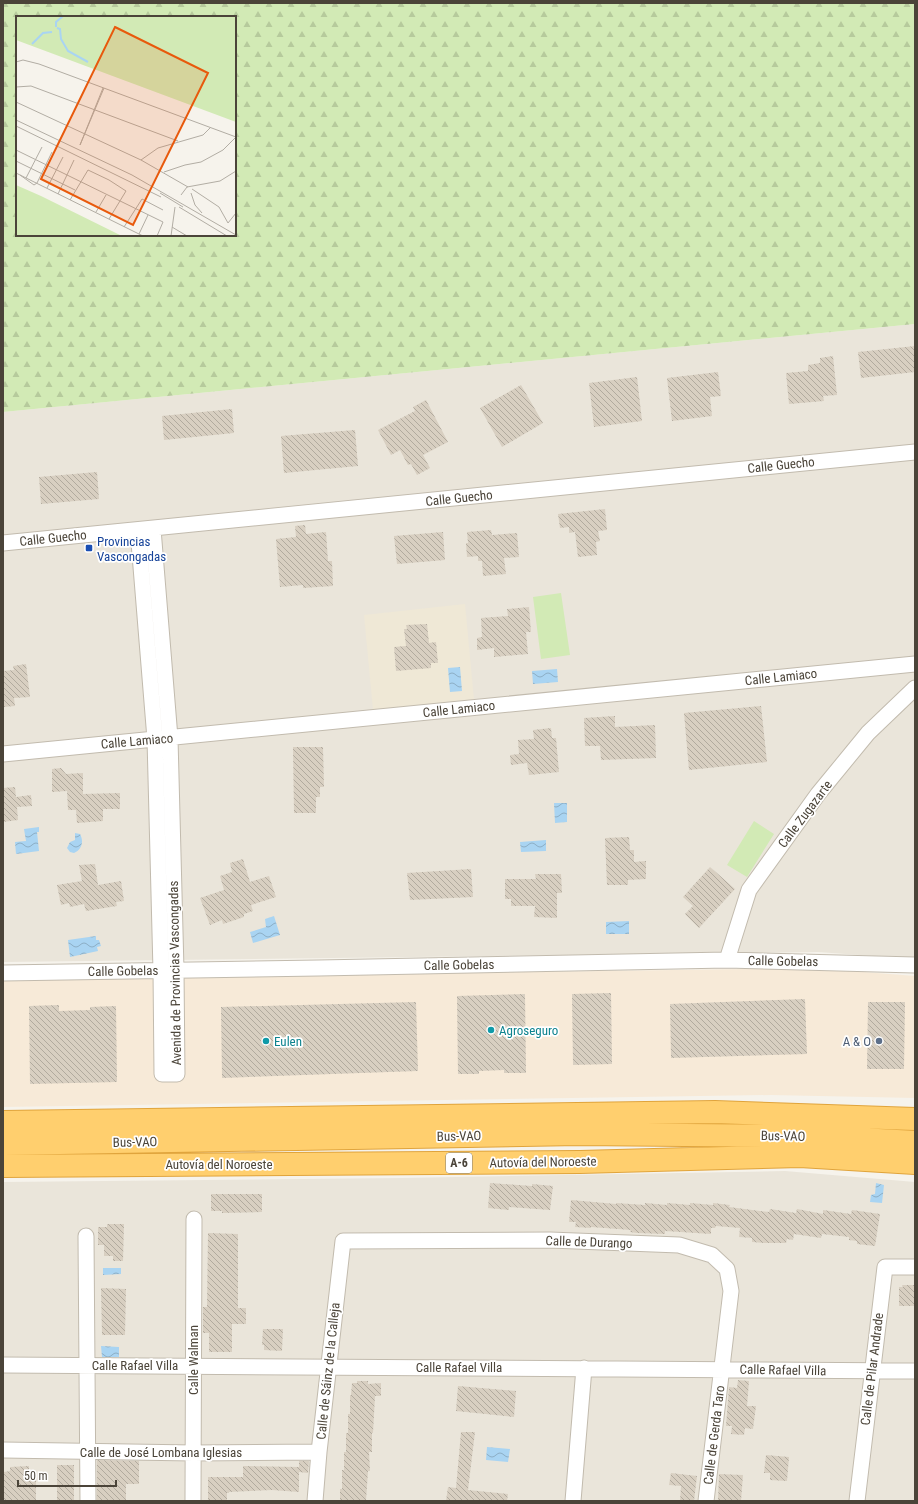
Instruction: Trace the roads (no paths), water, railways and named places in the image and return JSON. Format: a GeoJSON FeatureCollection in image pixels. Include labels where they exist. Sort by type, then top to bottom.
{"type":"FeatureCollection","features":[{"type":"Feature","properties":{"kind":"highway"},"geometry":{"type":"LineString","coordinates":[[3,1122],[715,1112],[915,1119]]}},
{"type":"Feature","properties":{"kind":"highway","name":"Bus-VAO"},"geometry":{"type":"LineString","coordinates":[[3,1144],[579,1134],[803,1136],[915,1142]]}},
{"type":"Feature","properties":{"kind":"highway","name":"Autovía del Noroeste"},"geometry":{"type":"LineString","coordinates":[[3,1166],[580,1162],[800,1156],[915,1163]]}},
{"type":"Feature","properties":{"kind":"street","name":"Calle Guecho"},"geometry":{"type":"LineString","coordinates":[[3,543],[915,452]]}},
{"type":"Feature","properties":{"kind":"street","name":"Avenida de Provincias Vascongadas"},"geometry":{"type":"LineString","coordinates":[[138,530],[155,739],[168,971],[177,1074],[162,1074],[168,971],[170,738],[153,529]]}},
{"type":"Feature","properties":{"kind":"street","name":"Calle Lamiaco"},"geometry":{"type":"LineString","coordinates":[[3,754],[915,664]]}},
{"type":"Feature","properties":{"kind":"street","name":"Calle Zugazarte"},"geometry":{"type":"LineString","coordinates":[[727,960],[749,890],[818,794],[868,733],[915,688]]}},
{"type":"Feature","properties":{"kind":"street","name":"Calle Gobelas"},"geometry":{"type":"LineString","coordinates":[[3,973],[727,960],[915,965]]}},
{"type":"Feature","properties":{"kind":"street","name":"Calle Walman"},"geometry":{"type":"LineString","coordinates":[[193,1501],[194,1219]]}},
{"type":"Feature","properties":{"kind":"street"},"geometry":{"type":"LineString","coordinates":[[86,1236],[88,1501]]}},
{"type":"Feature","properties":{"kind":"street","name":"Calle de Durango"},"geometry":{"type":"LineString","coordinates":[[343,1241],[550,1240],[679,1245],[712,1255],[727,1268],[730,1291],[722,1369]]}},
{"type":"Feature","properties":{"kind":"street","name":"Calle de Sáinz de la Calleja"},"geometry":{"type":"LineString","coordinates":[[315,1501],[328,1367],[343,1241]]}},
{"type":"Feature","properties":{"kind":"street","name":"Calle de Pilar Andrade"},"geometry":{"type":"LineString","coordinates":[[856,1501],[885,1267],[915,1268]]}},
{"type":"Feature","properties":{"kind":"street","name":"Calle Rafael Villa"},"geometry":{"type":"LineString","coordinates":[[3,1365],[722,1369],[872,1372],[915,1371]]}},
{"type":"Feature","properties":{"kind":"street"},"geometry":{"type":"LineString","coordinates":[[573,1501],[584,1368]]}},
{"type":"Feature","properties":{"kind":"street","name":"Calle de Gerda Taro"},"geometry":{"type":"LineString","coordinates":[[706,1501],[722,1369]]}},
{"type":"Feature","properties":{"kind":"street","name":"Calle de José Lombana Iglesias"},"geometry":{"type":"LineString","coordinates":[[3,1450],[193,1453],[319,1452]]}},
{"type":"Feature","properties":{"kind":"water"},"geometry":{"type":"Polygon","coordinates":[[[460,667],[462,691],[450,692],[448,668],[460,667]]]}},
{"type":"Feature","properties":{"kind":"water"},"geometry":{"type":"Polygon","coordinates":[[[557,669],[558,682],[533,684],[532,671],[557,669]]]}},
{"type":"Feature","properties":{"kind":"water"},"geometry":{"type":"Polygon","coordinates":[[[554,803],[567,803],[567,822],[555,823],[554,803]]]}},
{"type":"Feature","properties":{"kind":"water"},"geometry":{"type":"Polygon","coordinates":[[[39,827],[39,832],[37,832],[39,851],[16,854],[15,842],[26,841],[24,829],[39,827]]]}},
{"type":"Feature","properties":{"kind":"water"},"geometry":{"type":"Polygon","coordinates":[[[75,833],[80,834],[82,842],[79,850],[74,853],[70,852],[67,848],[70,842],[75,840],[75,833]]]}},
{"type":"Feature","properties":{"kind":"water"},"geometry":{"type":"Polygon","coordinates":[[[546,840],[546,851],[521,852],[520,842],[546,840]]]}},
{"type":"Feature","properties":{"kind":"water"},"geometry":{"type":"Polygon","coordinates":[[[274,916],[280,935],[253,943],[250,932],[266,927],[265,919],[274,916]]]}},
{"type":"Feature","properties":{"kind":"water"},"geometry":{"type":"Polygon","coordinates":[[[629,921],[629,934],[606,934],[606,922],[629,921]]]}},
{"type":"Feature","properties":{"kind":"water"},"geometry":{"type":"Polygon","coordinates":[[[96,936],[96,940],[99,940],[101,946],[97,947],[98,951],[70,957],[68,940],[96,936]]]}},
{"type":"Feature","properties":{"kind":"water"},"geometry":{"type":"Polygon","coordinates":[[[876,1183],[884,1185],[882,1203],[870,1202],[871,1195],[875,1194],[876,1183]]]}},
{"type":"Feature","properties":{"kind":"water"},"geometry":{"type":"Polygon","coordinates":[[[103,1268],[121,1268],[121,1274],[103,1275],[103,1268]]]}},
{"type":"Feature","properties":{"kind":"water"},"geometry":{"type":"Polygon","coordinates":[[[101,1346],[119,1347],[119,1357],[102,1357],[101,1346]]]}},
{"type":"Feature","properties":{"kind":"water"},"geometry":{"type":"Polygon","coordinates":[[[487,1447],[510,1449],[508,1462],[486,1460],[487,1447]]]}},
{"type":"Feature","properties":{"kind":"place","name":"Provincias Vascongadas"},"geometry":{"type":"Point","coordinates":[89,548]}},
{"type":"Feature","properties":{"kind":"place","name":"Agroseguro"},"geometry":{"type":"Point","coordinates":[491,1030]}},
{"type":"Feature","properties":{"kind":"place","name":"Eulen"},"geometry":{"type":"Point","coordinates":[266,1041]}},
{"type":"Feature","properties":{"kind":"place","name":"A & O"},"geometry":{"type":"Point","coordinates":[879,1041]}}]}
